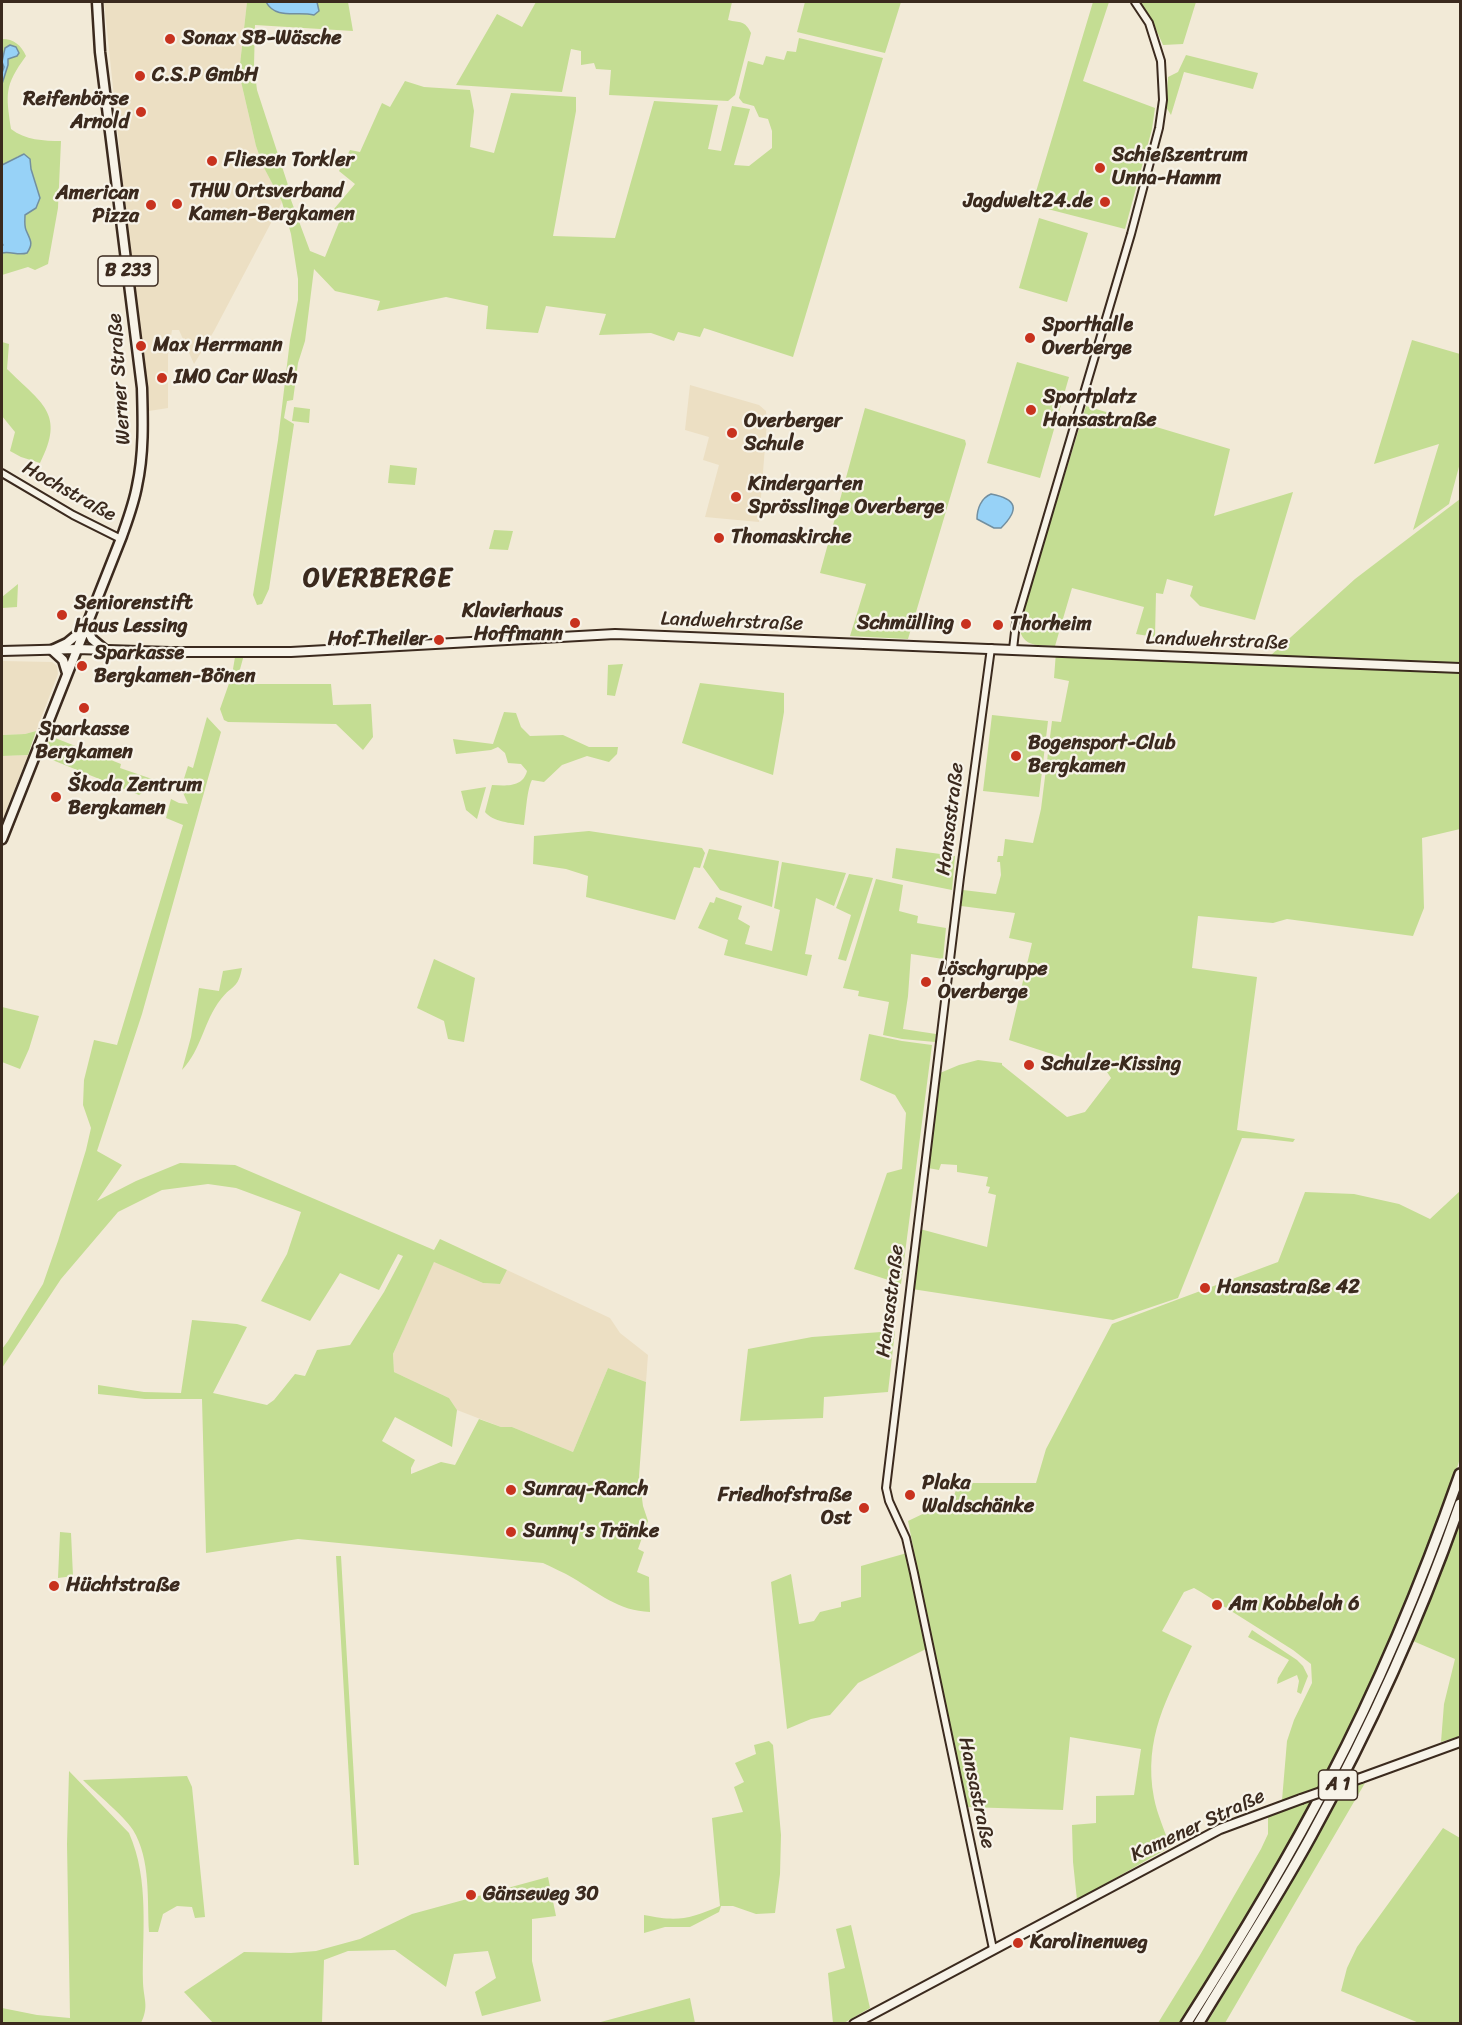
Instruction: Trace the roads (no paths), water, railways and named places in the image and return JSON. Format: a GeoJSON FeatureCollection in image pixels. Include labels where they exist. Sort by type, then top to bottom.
{"type":"FeatureCollection","features":[{"type":"Feature","properties":{"kind":"highway","name":"A 1"},"geometry":{"type":"LineString","coordinates":[[1186,2024],[1287,1857],[1352,1735],[1402,1625],[1461,1474]]}},
{"type":"Feature","properties":{"kind":"highway","name":"A 1"},"geometry":{"type":"LineString","coordinates":[[1198,2024],[1269,1908],[1335,1790],[1381,1698],[1412,1629],[1461,1504]]}},
{"type":"Feature","properties":{"kind":"main road","name":"Werner Straße"},"geometry":{"type":"LineString","coordinates":[[2,839],[121,539],[138,485],[142,452],[143,420],[138,355],[100,52],[97,2]]}},
{"type":"Feature","properties":{"kind":"main road"},"geometry":{"type":"LineString","coordinates":[[68,674],[63,660],[52,650],[67,643],[86,627],[92,639],[105,650]]}},
{"type":"Feature","properties":{"kind":"main road","name":"Landwehrstraße"},"geometry":{"type":"LineString","coordinates":[[2,651],[291,652],[592,634],[1461,668]]}},
{"type":"Feature","properties":{"kind":"main road","name":"Kamener Straße"},"geometry":{"type":"LineString","coordinates":[[855,2024],[1220,1829],[1461,1742]]}},
{"type":"Feature","properties":{"kind":"street"},"geometry":{"type":"LineString","coordinates":[[1013,649],[1016,623],[1125,254],[1159,128],[1163,100],[1161,61],[1151,29],[1135,2]]}},
{"type":"Feature","properties":{"kind":"street","name":"Hochstraße"},"geometry":{"type":"LineString","coordinates":[[2,473],[73,515],[121,539]]}},
{"type":"Feature","properties":{"kind":"street","name":"Hansastraße"},"geometry":{"type":"LineString","coordinates":[[990,648],[885,1488],[906,1538],[993,1949]]}},
{"type":"Feature","properties":{"kind":"water"},"geometry":{"type":"Polygon","coordinates":[[[266,2],[317,2],[319,11],[314,15],[281,13],[270,8],[266,2]]]}},
{"type":"Feature","properties":{"kind":"water"},"geometry":{"type":"Polygon","coordinates":[[[10,45],[16,47],[19,53],[8,59],[2,84],[4,67],[2,62],[5,48],[10,45]]]}},
{"type":"Feature","properties":{"kind":"water"},"geometry":{"type":"Polygon","coordinates":[[[24,154],[30,159],[40,198],[36,208],[25,215],[30,247],[24,254],[2,253],[2,165],[24,154]]]}},
{"type":"Feature","properties":{"kind":"water"},"geometry":{"type":"Polygon","coordinates":[[[991,494],[1006,499],[1013,506],[1011,515],[1001,528],[994,528],[977,519],[980,504],[991,494]]]}},
{"type":"Feature","properties":{"kind":"place","name":"Sonax SB-Wäsche"},"geometry":{"type":"Point","coordinates":[170,39]}},
{"type":"Feature","properties":{"kind":"place","name":"C.S.P GmbH"},"geometry":{"type":"Point","coordinates":[140,76]}},
{"type":"Feature","properties":{"kind":"place","name":"Reifenbörse Arnold"},"geometry":{"type":"Point","coordinates":[141,112]}},
{"type":"Feature","properties":{"kind":"place","name":"Fliesen Torkler"},"geometry":{"type":"Point","coordinates":[212,161]}},
{"type":"Feature","properties":{"kind":"place","name":"Schießzentrum Unna-Hamm"},"geometry":{"type":"Point","coordinates":[1100,168]}},
{"type":"Feature","properties":{"kind":"place","name":"Jagdwelt24.de"},"geometry":{"type":"Point","coordinates":[1105,202]}},
{"type":"Feature","properties":{"kind":"place","name":"THW Ortsverband Kamen-Bergkamen"},"geometry":{"type":"Point","coordinates":[177,204]}},
{"type":"Feature","properties":{"kind":"place","name":"American Pizza"},"geometry":{"type":"Point","coordinates":[151,205]}},
{"type":"Feature","properties":{"kind":"place","name":"Sporthalle Overberge"},"geometry":{"type":"Point","coordinates":[1030,338]}},
{"type":"Feature","properties":{"kind":"place","name":"Max Herrmann"},"geometry":{"type":"Point","coordinates":[141,346]}},
{"type":"Feature","properties":{"kind":"place","name":"IMO Car Wash"},"geometry":{"type":"Point","coordinates":[162,378]}},
{"type":"Feature","properties":{"kind":"place","name":"Sportplatz Hansastraße"},"geometry":{"type":"Point","coordinates":[1031,410]}},
{"type":"Feature","properties":{"kind":"place","name":"Overberger Schule"},"geometry":{"type":"Point","coordinates":[732,433]}},
{"type":"Feature","properties":{"kind":"place","name":"Kindergarten Sprösslinge Overberge"},"geometry":{"type":"Point","coordinates":[736,497]}},
{"type":"Feature","properties":{"kind":"place","name":"Thomaskirche"},"geometry":{"type":"Point","coordinates":[719,538]}},
{"type":"Feature","properties":{"kind":"place","name":"Seniorenstift Haus Lessing"},"geometry":{"type":"Point","coordinates":[62,615]}},
{"type":"Feature","properties":{"kind":"place","name":"Klavierhaus Hoffmann"},"geometry":{"type":"Point","coordinates":[575,623]}},
{"type":"Feature","properties":{"kind":"place","name":"Schmülling"},"geometry":{"type":"Point","coordinates":[966,624]}},
{"type":"Feature","properties":{"kind":"place","name":"Thorheim"},"geometry":{"type":"Point","coordinates":[998,625]}},
{"type":"Feature","properties":{"kind":"place","name":"Hof Theiler"},"geometry":{"type":"Point","coordinates":[439,640]}},
{"type":"Feature","properties":{"kind":"place","name":"Sparkasse Bergkamen-Bönen"},"geometry":{"type":"Point","coordinates":[82,666]}},
{"type":"Feature","properties":{"kind":"place","name":"Sparkasse Bergkamen"},"geometry":{"type":"Point","coordinates":[84,708]}},
{"type":"Feature","properties":{"kind":"place","name":"Bogensport-Club Bergkamen"},"geometry":{"type":"Point","coordinates":[1016,756]}},
{"type":"Feature","properties":{"kind":"place","name":"Škoda Zentrum Bergkamen"},"geometry":{"type":"Point","coordinates":[56,797]}},
{"type":"Feature","properties":{"kind":"place","name":"Löschgruppe Overberge"},"geometry":{"type":"Point","coordinates":[926,982]}},
{"type":"Feature","properties":{"kind":"place","name":"Schulze-Kissing"},"geometry":{"type":"Point","coordinates":[1029,1065]}},
{"type":"Feature","properties":{"kind":"place","name":"Hansastraße 42"},"geometry":{"type":"Point","coordinates":[1205,1288]}},
{"type":"Feature","properties":{"kind":"place","name":"Sunray-Ranch"},"geometry":{"type":"Point","coordinates":[511,1490]}},
{"type":"Feature","properties":{"kind":"place","name":"Plaka Waldschänke"},"geometry":{"type":"Point","coordinates":[910,1495]}},
{"type":"Feature","properties":{"kind":"place","name":"Friedhofstraße Ost"},"geometry":{"type":"Point","coordinates":[864,1508]}},
{"type":"Feature","properties":{"kind":"place","name":"Sunny's Tränke"},"geometry":{"type":"Point","coordinates":[511,1532]}},
{"type":"Feature","properties":{"kind":"place","name":"Hüchtstraße"},"geometry":{"type":"Point","coordinates":[54,1586]}},
{"type":"Feature","properties":{"kind":"place","name":"Am Kobbeloh 6"},"geometry":{"type":"Point","coordinates":[1217,1605]}},
{"type":"Feature","properties":{"kind":"place","name":"Gänseweg 30"},"geometry":{"type":"Point","coordinates":[471,1895]}},
{"type":"Feature","properties":{"kind":"place","name":"Karolinenweg"},"geometry":{"type":"Point","coordinates":[1018,1943]}},
{"type":"Feature","properties":{"kind":"district","name":"OVERBERGE"},"geometry":{"type":"Point","coordinates":[378,579]}}]}
